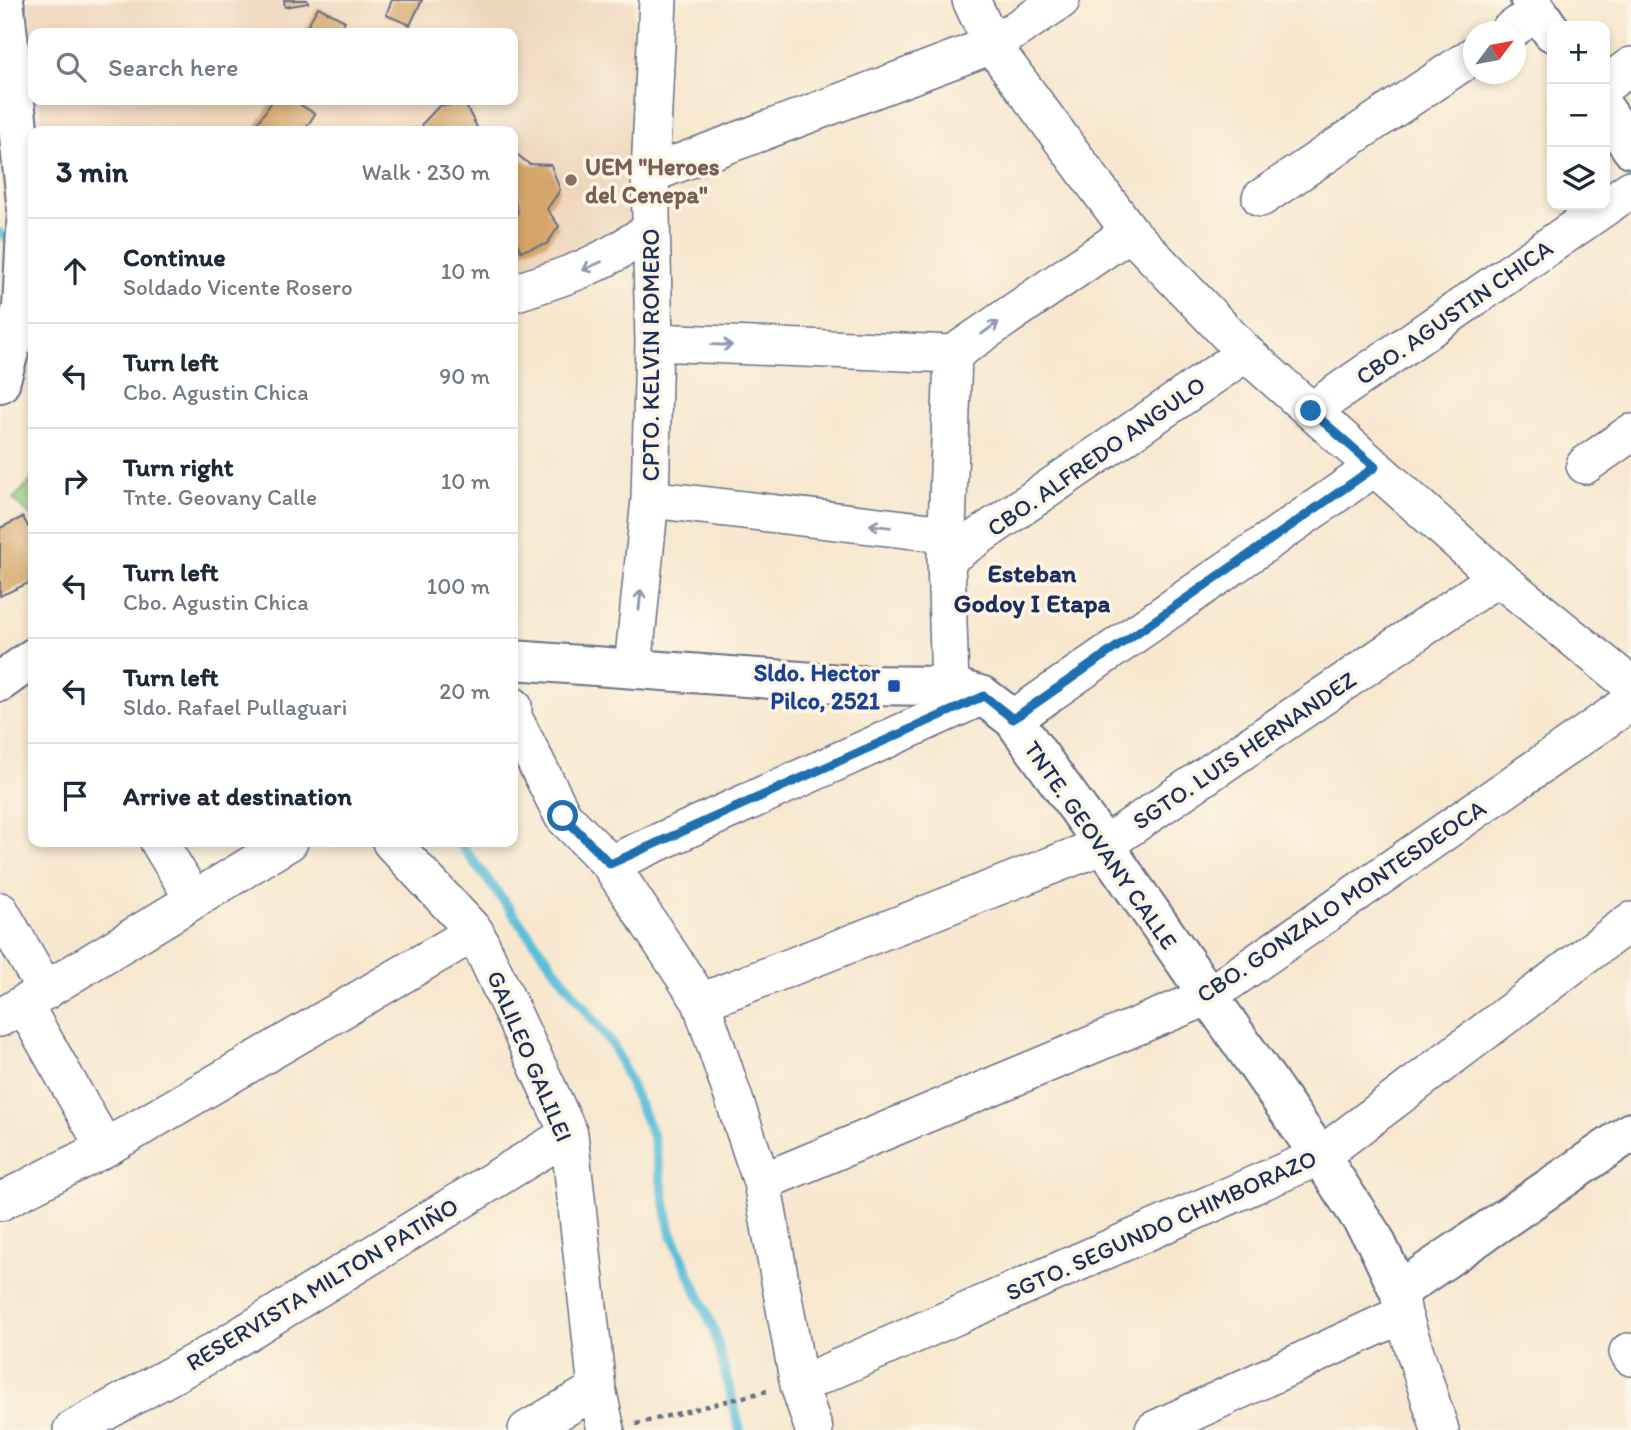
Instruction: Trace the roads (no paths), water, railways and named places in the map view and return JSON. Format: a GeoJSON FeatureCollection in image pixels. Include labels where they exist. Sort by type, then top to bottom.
{"type":"FeatureCollection","features":[{"type":"Feature","properties":{"kind":"street"},"geometry":{"type":"LineString","coordinates":[[0,383],[27,210],[4,0]]}},
{"type":"Feature","properties":{"kind":"street","name":"CPTO. KELVIN ROMERO"},"geometry":{"type":"LineString","coordinates":[[633,668],[650,499],[654,342],[650,174],[658,0]]}},
{"type":"Feature","properties":{"kind":"street"},"geometry":{"type":"LineString","coordinates":[[971,0],[992,45],[1130,232],[1245,353],[1498,577],[1631,685]]}},
{"type":"Feature","properties":{"kind":"street"},"geometry":{"type":"LineString","coordinates":[[650,174],[992,45],[1061,0]]}},
{"type":"Feature","properties":{"kind":"street"},"geometry":{"type":"LineString","coordinates":[[1261,198],[1463,62]]}},
{"type":"Feature","properties":{"kind":"street"},"geometry":{"type":"LineString","coordinates":[[1606,84],[1631,66]]}},
{"type":"Feature","properties":{"kind":"street"},"geometry":{"type":"LineString","coordinates":[[1610,117],[1631,148]]}},
{"type":"Feature","properties":{"kind":"street","name":"CBO. AGUSTIN CHICA"},"geometry":{"type":"LineString","coordinates":[[1311,411],[1631,189]]}},
{"type":"Feature","properties":{"kind":"street"},"geometry":{"type":"LineString","coordinates":[[518,291],[578,273],[615,256],[650,230]]}},
{"type":"Feature","properties":{"kind":"street"},"geometry":{"type":"LineString","coordinates":[[654,342],[953,354],[1130,232]]}},
{"type":"Feature","properties":{"kind":"street","name":"CBO. ALFREDO ANGULO"},"geometry":{"type":"LineString","coordinates":[[947,547],[1245,353]]}},
{"type":"Feature","properties":{"kind":"street"},"geometry":{"type":"LineString","coordinates":[[953,354],[947,547],[967,691]]}},
{"type":"Feature","properties":{"kind":"street"},"geometry":{"type":"LineString","coordinates":[[1585,465],[1631,433]]}},
{"type":"Feature","properties":{"kind":"street"},"geometry":{"type":"LineString","coordinates":[[1013,719],[1375,467]]}},
{"type":"Feature","properties":{"kind":"street"},"geometry":{"type":"LineString","coordinates":[[650,499],[947,547]]}},
{"type":"Feature","properties":{"kind":"street","name":"SGTO. LUIS HERNANDEZ"},"geometry":{"type":"LineString","coordinates":[[701,1002],[1104,845],[1498,577]]}},
{"type":"Feature","properties":{"kind":"street"},"geometry":{"type":"LineString","coordinates":[[0,653],[28,650]]}},
{"type":"Feature","properties":{"kind":"street"},"geometry":{"type":"LineString","coordinates":[[518,660],[967,691]]}},
{"type":"Feature","properties":{"kind":"street"},"geometry":{"type":"LineString","coordinates":[[0,682],[28,662]]}},
{"type":"Feature","properties":{"kind":"street"},"geometry":{"type":"LineString","coordinates":[[610,864],[967,691]]}},
{"type":"Feature","properties":{"kind":"street","name":"TNTE. GEOVANY CALLE"},"geometry":{"type":"LineString","coordinates":[[967,691],[1013,719],[1104,845],[1207,997],[1320,1156],[1375,1240],[1401,1303]]}},
{"type":"Feature","properties":{"kind":"street","name":"CBO. GONZALO MONTESDEOCA"},"geometry":{"type":"LineString","coordinates":[[762,1182],[1207,997],[1631,702]]}},
{"type":"Feature","properties":{"kind":"street"},"geometry":{"type":"LineString","coordinates":[[518,727],[563,816],[610,864],[701,1002],[762,1182],[799,1385],[814,1430]]}},
{"type":"Feature","properties":{"kind":"street"},"geometry":{"type":"LineString","coordinates":[[162,847],[194,900]]}},
{"type":"Feature","properties":{"kind":"street"},"geometry":{"type":"LineString","coordinates":[[23,1005],[281,847]]}},
{"type":"Feature","properties":{"kind":"street","name":"GALILEO GALILEI"},"geometry":{"type":"LineString","coordinates":[[396,847],[475,932],[569,1134],[597,1389],[606,1430]]}},
{"type":"Feature","properties":{"kind":"street"},"geometry":{"type":"LineString","coordinates":[[0,911],[23,1005],[105,1148]]}},
{"type":"Feature","properties":{"kind":"street","name":"SGTO. SEGUNDO CHIMBORAZO"},"geometry":{"type":"LineString","coordinates":[[799,1385],[1320,1156],[1631,921]]}},
{"type":"Feature","properties":{"kind":"street"},"geometry":{"type":"LineString","coordinates":[[0,1202],[105,1148],[475,932]]}},
{"type":"Feature","properties":{"kind":"street"},"geometry":{"type":"LineString","coordinates":[[1154,1430],[1401,1303],[1631,1132]]}},
{"type":"Feature","properties":{"kind":"street","name":"RESERVISTA MILTON PATIÑO"},"geometry":{"type":"LineString","coordinates":[[72,1430],[219,1349],[569,1134]]}},
{"type":"Feature","properties":{"kind":"street"},"geometry":{"type":"LineString","coordinates":[[1401,1303],[1440,1430]]}},
{"type":"Feature","properties":{"kind":"street"},"geometry":{"type":"LineString","coordinates":[[527,1430],[597,1389]]}},
{"type":"Feature","properties":{"kind":"waterway"},"geometry":{"type":"LineString","coordinates":[[0,233],[17,244]]}},
{"type":"Feature","properties":{"kind":"waterway"},"geometry":{"type":"LineString","coordinates":[[463,847],[614,1047],[653,1136],[670,1230],[714,1330],[740,1430]]}},
{"type":"Feature","properties":{"kind":"place","name":"UEM \"Heroes del Cenepa\""},"geometry":{"type":"Point","coordinates":[571,180]}},
{"type":"Feature","properties":{"kind":"place","name":"Sldo. Hector Pilco, 2521"},"geometry":{"type":"Point","coordinates":[894,686]}},
{"type":"Feature","properties":{"kind":"district","name":"Esteban Godoy I Etapa"},"geometry":{"type":"Point","coordinates":[1032,588]}}]}
